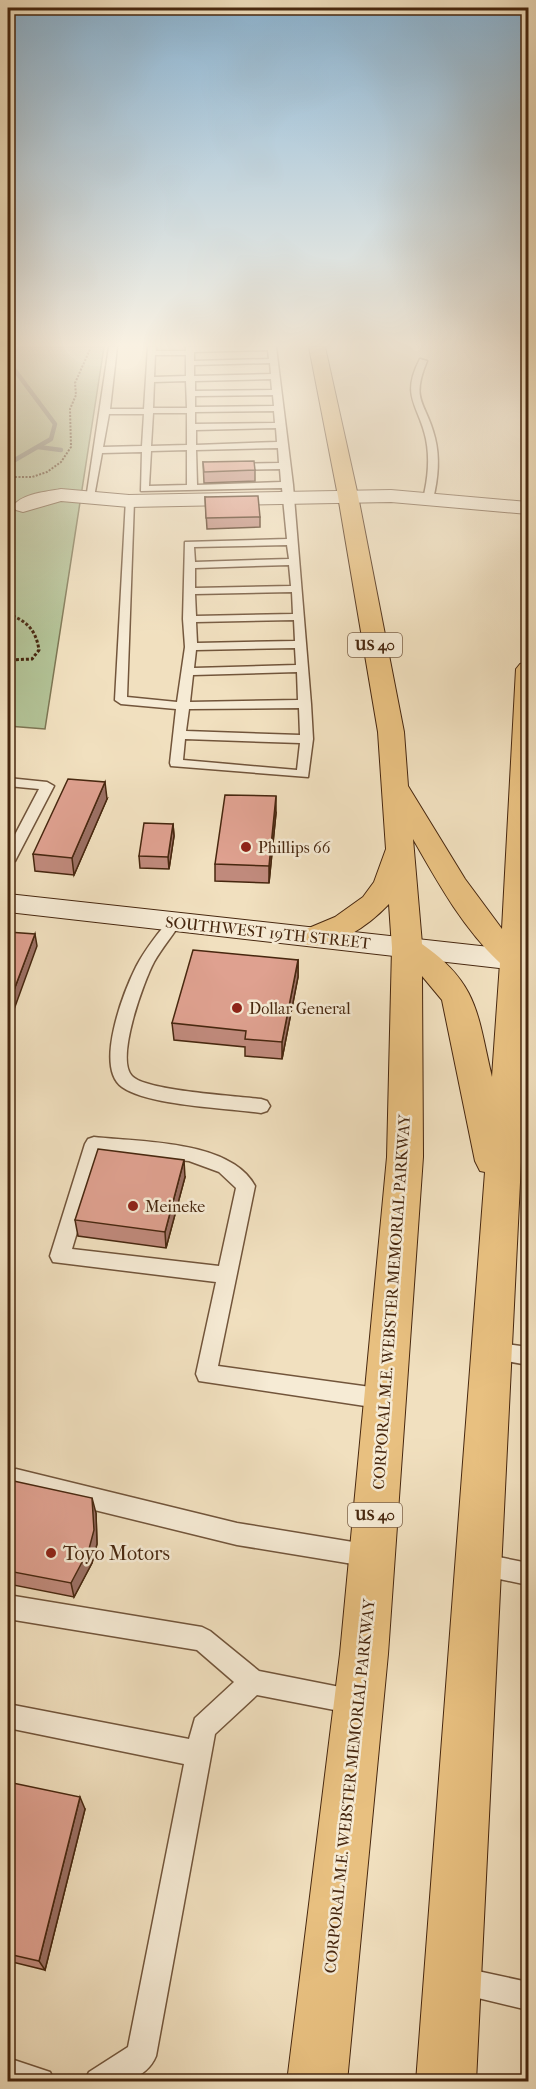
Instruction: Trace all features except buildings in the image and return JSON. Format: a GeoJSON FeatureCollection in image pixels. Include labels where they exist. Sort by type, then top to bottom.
{"type":"FeatureCollection","features":[{"type":"Feature","properties":{"kind":"main road","name":"CORPORAL M.E. WEBSTER MEMORIAL PARKWAY"},"geometry":{"type":"LineString","coordinates":[[317,2082],[372,1556],[405,1157],[407,948],[391,732],[337,444]]}},
{"type":"Feature","properties":{"kind":"main road"},"geometry":{"type":"LineString","coordinates":[[501,1195],[518,1094],[528,669]]}},
{"type":"Feature","properties":{"kind":"main road"},"geometry":{"type":"LineString","coordinates":[[395,786],[472,910],[498,946],[522,960]]}},
{"type":"Feature","properties":{"kind":"main road"},"geometry":{"type":"LineString","coordinates":[[315,937],[345,924],[368,908],[387,886],[399,844]]}},
{"type":"Feature","properties":{"kind":"main road"},"geometry":{"type":"LineString","coordinates":[[407,948],[430,964],[442,976],[458,1000],[501,1195],[510,1354],[478,1565],[446,2082]]}},
{"type":"Feature","properties":{"kind":"street"},"geometry":{"type":"LineString","coordinates":[[23,506],[36,500],[61,495],[129,501],[288,491],[428,499],[528,508]]}},
{"type":"Feature","properties":{"kind":"street","name":"SOUTHWEST 19TH STREET"},"geometry":{"type":"LineString","coordinates":[[8,903],[522,960]]}},
{"type":"Feature","properties":{"kind":"lane"},"geometry":{"type":"LineString","coordinates":[[89,497],[99,444]]}},
{"type":"Feature","properties":{"kind":"lane"},"geometry":{"type":"LineString","coordinates":[[146,444],[144,489],[192,487],[288,491]]}},
{"type":"Feature","properties":{"kind":"lane"},"geometry":{"type":"LineString","coordinates":[[428,499],[434,480],[430,444]]}},
{"type":"Feature","properties":{"kind":"lane"},"geometry":{"type":"LineString","coordinates":[[98,450],[284,445],[285,466],[293,542],[297,589],[299,644],[305,704],[307,739],[303,774],[176,764],[191,647],[189,544],[293,542]]}},
{"type":"Feature","properties":{"kind":"lane"},"geometry":{"type":"LineString","coordinates":[[191,447],[192,487]]}},
{"type":"Feature","properties":{"kind":"lane"},"geometry":{"type":"LineString","coordinates":[[227,467],[285,466]]}},
{"type":"Feature","properties":{"kind":"lane"},"geometry":{"type":"LineString","coordinates":[[192,467],[203,467]]}},
{"type":"Feature","properties":{"kind":"lane"},"geometry":{"type":"LineString","coordinates":[[129,501],[121,700],[163,706],[305,704]]}},
{"type":"Feature","properties":{"kind":"lane"},"geometry":{"type":"LineString","coordinates":[[189,565],[294,562]]}},
{"type":"Feature","properties":{"kind":"lane"},"geometry":{"type":"LineString","coordinates":[[189,591],[297,589]]}},
{"type":"Feature","properties":{"kind":"lane"},"geometry":{"type":"LineString","coordinates":[[189,619],[298,617]]}},
{"type":"Feature","properties":{"kind":"lane"},"geometry":{"type":"LineString","coordinates":[[191,647],[299,644]]}},
{"type":"Feature","properties":{"kind":"lane"},"geometry":{"type":"LineString","coordinates":[[188,672],[302,668]]}},
{"type":"Feature","properties":{"kind":"lane"},"geometry":{"type":"LineString","coordinates":[[179,735],[307,739]]}},
{"type":"Feature","properties":{"kind":"lane"},"geometry":{"type":"LineString","coordinates":[[8,782],[47,786],[8,861]]}},
{"type":"Feature","properties":{"kind":"lane"},"geometry":{"type":"LineString","coordinates":[[175,921],[144,967],[131,999],[120,1038],[118,1068],[126,1081],[146,1090],[261,1106]]}},
{"type":"Feature","properties":{"kind":"lane"},"geometry":{"type":"LineString","coordinates":[[227,1275],[60,1256],[94,1144],[190,1154],[225,1167],[246,1186],[206,1374],[385,1399]]}},
{"type":"Feature","properties":{"kind":"lane"},"geometry":{"type":"LineString","coordinates":[[8,1484],[16,1480],[237,1534],[372,1556]]}},
{"type":"Feature","properties":{"kind":"lane"},"geometry":{"type":"LineString","coordinates":[[478,1565],[528,1574]]}},
{"type":"Feature","properties":{"kind":"lane"},"geometry":{"type":"LineString","coordinates":[[8,1607],[202,1639],[253,1682],[358,1702]]}},
{"type":"Feature","properties":{"kind":"lane"},"geometry":{"type":"LineString","coordinates":[[99,2082],[141,2056],[204,1727],[253,1682]]}},
{"type":"Feature","properties":{"kind":"lane"},"geometry":{"type":"LineString","coordinates":[[8,1716],[199,1754]]}},
{"type":"Feature","properties":{"kind":"lane"},"geometry":{"type":"LineString","coordinates":[[452,1980],[528,1996]]}},
{"type":"Feature","properties":{"kind":"lane"},"geometry":{"type":"LineString","coordinates":[[8,2073],[40,2082]]}},
{"type":"Feature","properties":{"kind":"path"},"geometry":{"type":"LineString","coordinates":[[8,477],[32,477],[46,472],[61,462],[71,444]]}},
{"type":"Feature","properties":{"kind":"path"},"geometry":{"type":"LineString","coordinates":[[8,614],[19,618],[38,635],[39,651],[32,659],[8,660]]}},
{"type":"Feature","properties":{"kind":"green space"},"geometry":{"type":"Polygon","coordinates":[[[8,444],[89,444],[45,729],[8,726],[8,444]]]}},
{"type":"Feature","properties":{"kind":"waterway"},"geometry":{"type":"LineString","coordinates":[[8,464],[42,444]]}},
{"type":"Feature","properties":{"kind":"waterway"},"geometry":{"type":"LineString","coordinates":[[38,447],[61,450]]}},
{"type":"Feature","properties":{"kind":"place","name":"Phillips 66"},"geometry":{"type":"Point","coordinates":[246,847]}},
{"type":"Feature","properties":{"kind":"place","name":"Dollar General"},"geometry":{"type":"Point","coordinates":[237,1008]}},
{"type":"Feature","properties":{"kind":"place","name":"Meineke"},"geometry":{"type":"Point","coordinates":[133,1206]}},
{"type":"Feature","properties":{"kind":"place","name":"Toyo Motors"},"geometry":{"type":"Point","coordinates":[51,1553]}}]}
